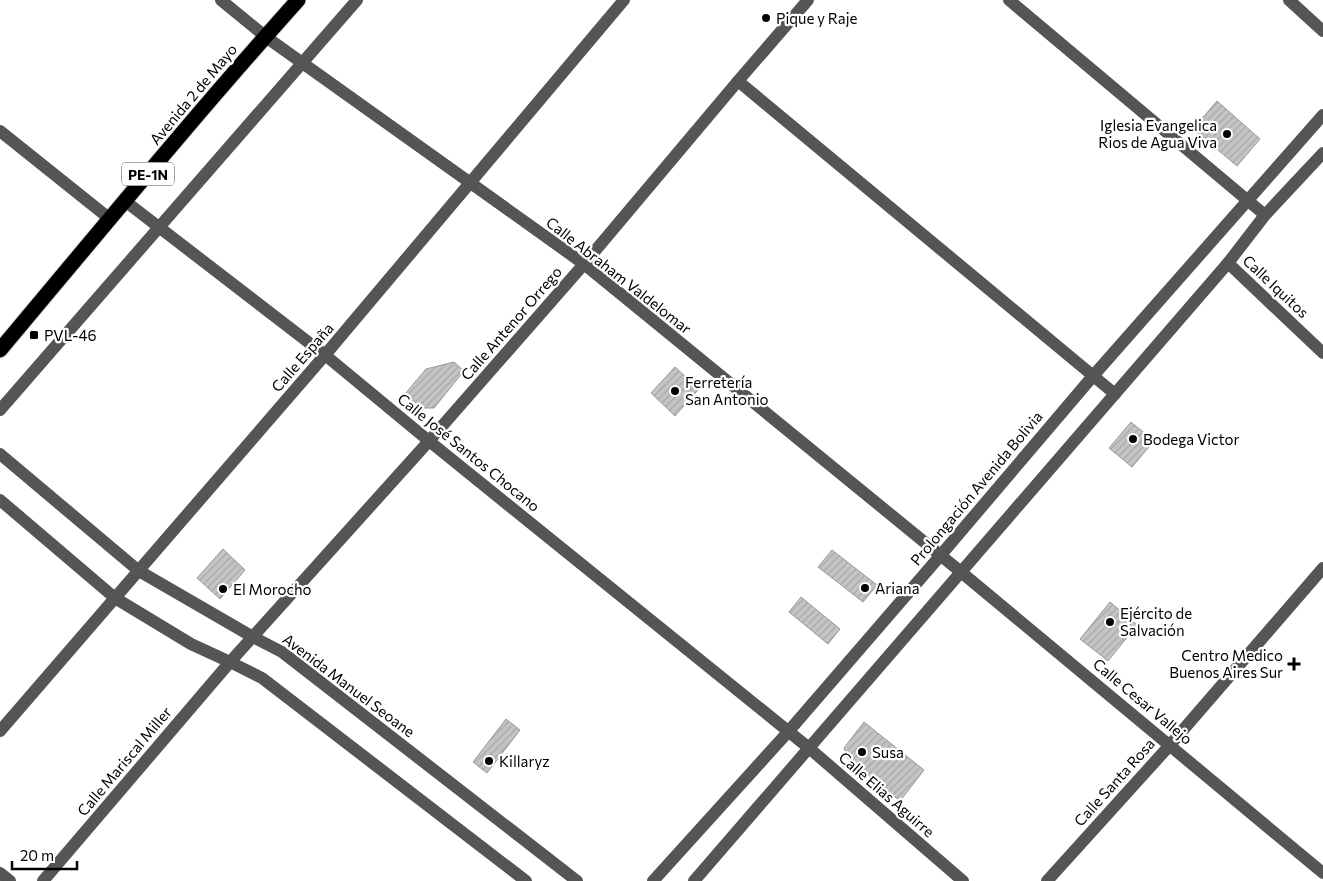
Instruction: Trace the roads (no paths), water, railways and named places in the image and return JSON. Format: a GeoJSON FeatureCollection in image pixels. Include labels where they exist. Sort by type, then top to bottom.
{"type":"FeatureCollection","features":[{"type":"Feature","properties":{"kind":"highway","name":"Avenida 2 de Mayo"},"geometry":{"type":"LineString","coordinates":[[0,350],[298,0]]}},
{"type":"Feature","properties":{"kind":"street","name":"Calle Abraham Valdelomar"},"geometry":{"type":"LineString","coordinates":[[221,0],[303,64],[584,264],[940,556]]}},
{"type":"Feature","properties":{"kind":"street"},"geometry":{"type":"LineString","coordinates":[[0,410],[358,0]]}},
{"type":"Feature","properties":{"kind":"street","name":"Calle España"},"geometry":{"type":"LineString","coordinates":[[0,730],[325,355],[624,0]]}},
{"type":"Feature","properties":{"kind":"street","name":"Calle Antenor Orrego"},"geometry":{"type":"LineString","coordinates":[[230,662],[429,441],[584,264],[808,0]]}},
{"type":"Feature","properties":{"kind":"street"},"geometry":{"type":"LineString","coordinates":[[1009,0],[1266,215]]}},
{"type":"Feature","properties":{"kind":"street"},"geometry":{"type":"LineString","coordinates":[[1288,0],[1323,31]]}},
{"type":"Feature","properties":{"kind":"street"},"geometry":{"type":"LineString","coordinates":[[738,81],[1115,394]]}},
{"type":"Feature","properties":{"kind":"street","name":"Prolongación Avenida Bolivia"},"geometry":{"type":"LineString","coordinates":[[653,881],[788,732],[1092,376],[1323,115]]}},
{"type":"Feature","properties":{"kind":"street"},"geometry":{"type":"LineString","coordinates":[[0,131],[110,219]]}},
{"type":"Feature","properties":{"kind":"street"},"geometry":{"type":"LineString","coordinates":[[694,881],[1228,263],[1266,215],[1323,153]]}},
{"type":"Feature","properties":{"kind":"street","name":"Calle José Santos Chocano"},"geometry":{"type":"LineString","coordinates":[[125,201],[325,355],[788,732]]}},
{"type":"Feature","properties":{"kind":"street","name":"Calle Iquitos"},"geometry":{"type":"LineString","coordinates":[[1228,263],[1323,352]]}},
{"type":"Feature","properties":{"kind":"street","name":"Avenida Manuel Seoane"},"geometry":{"type":"LineString","coordinates":[[0,454],[139,571],[282,652],[577,881]]}},
{"type":"Feature","properties":{"kind":"street"},"geometry":{"type":"LineString","coordinates":[[0,500],[115,598],[191,644],[262,678],[526,881]]}},
{"type":"Feature","properties":{"kind":"street","name":"Calle Cesar Vallejo"},"geometry":{"type":"LineString","coordinates":[[940,556],[1170,744],[1323,873]]}},
{"type":"Feature","properties":{"kind":"street","name":"Calle Santa Rosa"},"geometry":{"type":"LineString","coordinates":[[1047,881],[1170,744],[1323,568]]}},
{"type":"Feature","properties":{"kind":"street","name":"Calle Mariscal Miller"},"geometry":{"type":"LineString","coordinates":[[43,881],[230,662]]}},
{"type":"Feature","properties":{"kind":"street","name":"Calle Elias Aguirre"},"geometry":{"type":"LineString","coordinates":[[788,732],[963,881]]}},
{"type":"Feature","properties":{"kind":"street"},"geometry":{"type":"LineString","coordinates":[[0,873],[10,881]]}},
{"type":"Feature","properties":{"kind":"place","name":"Pique y Raje"},"geometry":{"type":"Point","coordinates":[766,18]}},
{"type":"Feature","properties":{"kind":"place","name":"Iglesia Evangelica Rios de Agua Viva"},"geometry":{"type":"Point","coordinates":[1227,134]}},
{"type":"Feature","properties":{"kind":"place","name":"PVL-46"},"geometry":{"type":"Point","coordinates":[34,335]}},
{"type":"Feature","properties":{"kind":"place","name":"Ferretería San Antonio"},"geometry":{"type":"Point","coordinates":[675,391]}},
{"type":"Feature","properties":{"kind":"place","name":"Bodega Victor"},"geometry":{"type":"Point","coordinates":[1133,439]}},
{"type":"Feature","properties":{"kind":"place","name":"Ariana"},"geometry":{"type":"Point","coordinates":[865,588]}},
{"type":"Feature","properties":{"kind":"place","name":"El Morocho"},"geometry":{"type":"Point","coordinates":[223,589]}},
{"type":"Feature","properties":{"kind":"place","name":"Ejército de Salvación"},"geometry":{"type":"Point","coordinates":[1110,622]}},
{"type":"Feature","properties":{"kind":"place","name":"Centro Medico Buenos Aires Sur"},"geometry":{"type":"Point","coordinates":[1294,664]}},
{"type":"Feature","properties":{"kind":"place","name":"Susa"},"geometry":{"type":"Point","coordinates":[862,752]}},
{"type":"Feature","properties":{"kind":"place","name":"Killaryz"},"geometry":{"type":"Point","coordinates":[489,761]}}]}
